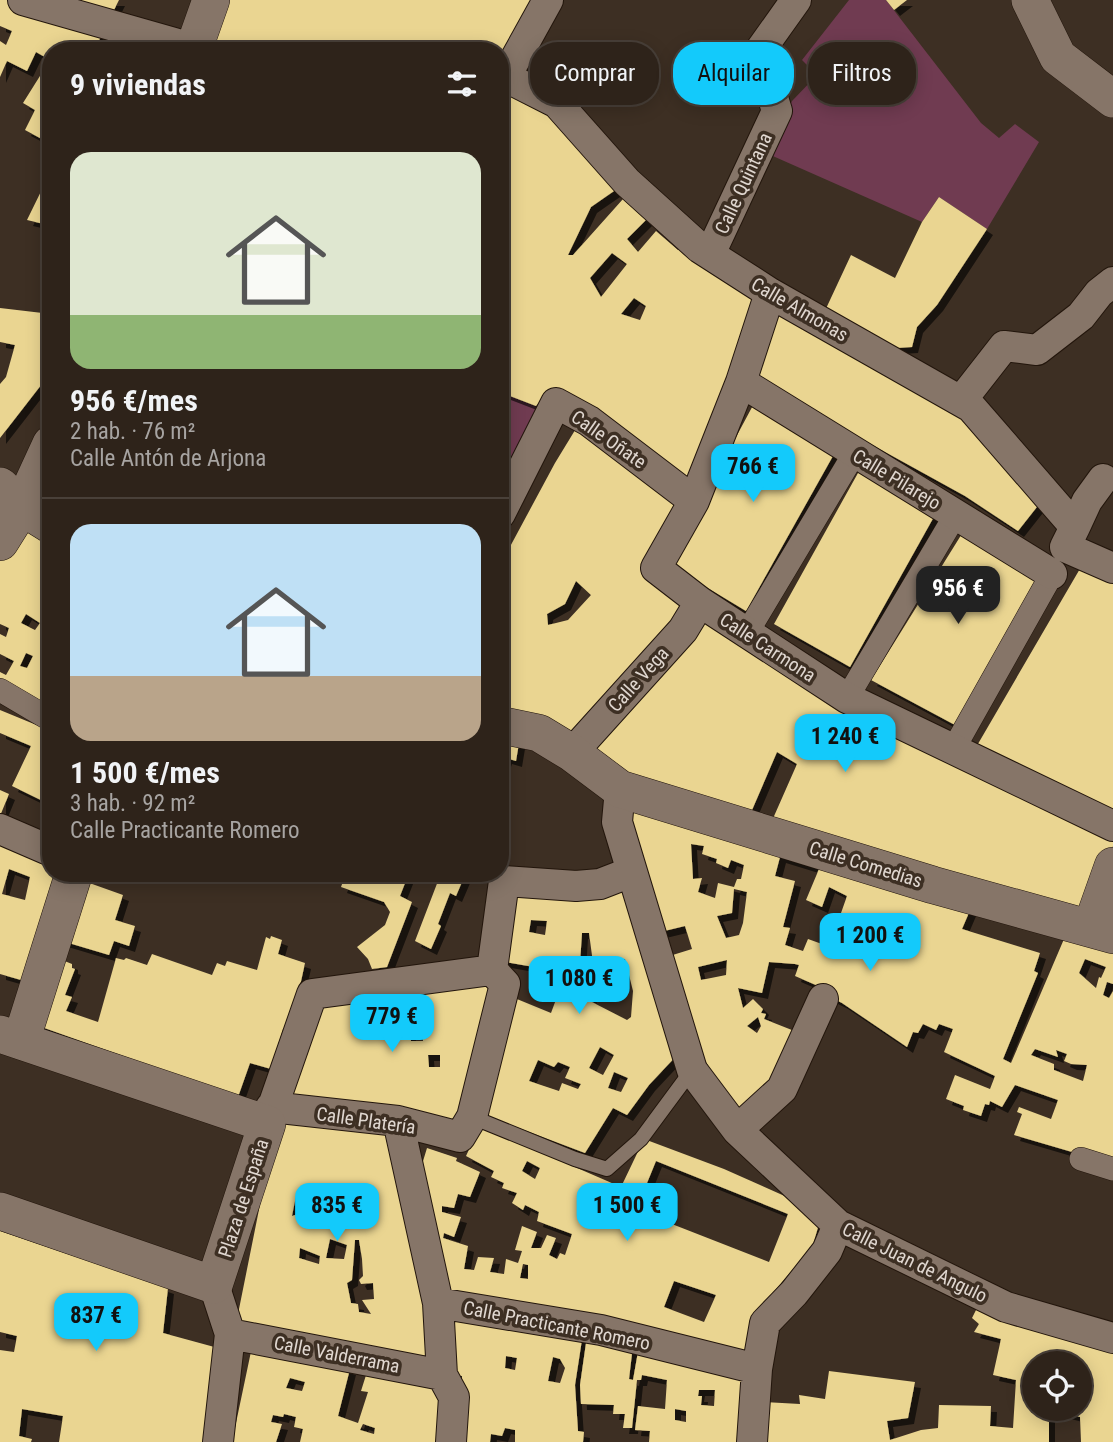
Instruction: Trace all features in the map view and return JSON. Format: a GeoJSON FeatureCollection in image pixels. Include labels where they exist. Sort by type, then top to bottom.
{"type":"FeatureCollection","features":[{"type":"Feature","properties":{"kind":"street"},"geometry":{"type":"LineString","coordinates":[[23,0],[168,42]]}},
{"type":"Feature","properties":{"kind":"street"},"geometry":{"type":"LineString","coordinates":[[198,42],[211,0]]}},
{"type":"Feature","properties":{"kind":"street"},"geometry":{"type":"LineString","coordinates":[[509,65],[548,0]]}},
{"type":"Feature","properties":{"kind":"street","name":"Calle Quintana"},"geometry":{"type":"LineString","coordinates":[[710,254],[777,111],[760,52],[796,0]]}},
{"type":"Feature","properties":{"kind":"street"},"geometry":{"type":"LineString","coordinates":[[1030,0],[1058,57],[1113,99]]}},
{"type":"Feature","properties":{"kind":"street","name":"Calle Almonas"},"geometry":{"type":"LineString","coordinates":[[509,78],[557,103],[627,182],[700,248],[769,293],[971,407],[1070,537]]}},
{"type":"Feature","properties":{"kind":"street"},"geometry":{"type":"LineString","coordinates":[[961,401],[1004,346],[1037,351],[1081,316],[1099,293],[1113,282]]}},
{"type":"Feature","properties":{"kind":"street"},"geometry":{"type":"LineString","coordinates":[[694,501],[741,382],[769,293]]}},
{"type":"Feature","properties":{"kind":"street","name":"Calle Pilarejo"},"geometry":{"type":"LineString","coordinates":[[741,382],[1052,574]]}},
{"type":"Feature","properties":{"kind":"street","name":"Calle Oñate"},"geometry":{"type":"LineString","coordinates":[[509,496],[556,403],[589,421],[694,501]]}},
{"type":"Feature","properties":{"kind":"street"},"geometry":{"type":"LineString","coordinates":[[747,633],[854,454]]}},
{"type":"Feature","properties":{"kind":"street"},"geometry":{"type":"LineString","coordinates":[[0,542],[24,506],[42,465]]}},
{"type":"Feature","properties":{"kind":"street"},"geometry":{"type":"LineString","coordinates":[[1103,479],[1087,501],[1070,537],[1113,568]]}},
{"type":"Feature","properties":{"kind":"street","name":"Calle Carmona"},"geometry":{"type":"LineString","coordinates":[[694,501],[656,568],[700,603],[847,698],[1113,826]]}},
{"type":"Feature","properties":{"kind":"street"},"geometry":{"type":"LineString","coordinates":[[847,698],[956,514]]}},
{"type":"Feature","properties":{"kind":"street"},"geometry":{"type":"LineString","coordinates":[[953,750],[1052,574]]}},
{"type":"Feature","properties":{"kind":"street","name":"Calle Vega"},"geometry":{"type":"LineString","coordinates":[[572,753],[683,630],[700,603]]}},
{"type":"Feature","properties":{"kind":"street"},"geometry":{"type":"LineString","coordinates":[[0,690],[42,715]]}},
{"type":"Feature","properties":{"kind":"street","name":"Calle Comedias"},"geometry":{"type":"LineString","coordinates":[[509,727],[539,733],[572,753],[620,789],[933,885],[1102,932]]}},
{"type":"Feature","properties":{"kind":"street","name":"Calle Juan de Angulo"},"geometry":{"type":"LineString","coordinates":[[620,789],[617,822],[692,1070],[737,1130],[838,1225],[1006,1307],[1113,1338]]}},
{"type":"Feature","properties":{"kind":"street"},"geometry":{"type":"LineString","coordinates":[[0,829],[42,847]]}},
{"type":"Feature","properties":{"kind":"street"},"geometry":{"type":"LineString","coordinates":[[1102,932],[1113,866]]}},
{"type":"Feature","properties":{"kind":"street"},"geometry":{"type":"LineString","coordinates":[[509,881],[576,886],[600,884],[631,872]]}},
{"type":"Feature","properties":{"kind":"street"},"geometry":{"type":"LineString","coordinates":[[11,1038],[71,882]]}},
{"type":"Feature","properties":{"kind":"street"},"geometry":{"type":"LineString","coordinates":[[492,970],[504,882]]}},
{"type":"Feature","properties":{"kind":"street"},"geometry":{"type":"LineString","coordinates":[[269,1115],[312,994],[492,970]]}},
{"type":"Feature","properties":{"kind":"street"},"geometry":{"type":"LineString","coordinates":[[466,1127],[505,984],[492,970]]}},
{"type":"Feature","properties":{"kind":"street"},"geometry":{"type":"LineString","coordinates":[[737,1130],[782,1089],[823,999]]}},
{"type":"Feature","properties":{"kind":"street","name":"Plaza de España"},"geometry":{"type":"LineString","coordinates":[[11,1038],[269,1115],[214,1285]]}},
{"type":"Feature","properties":{"kind":"street","name":"Calle Platería"},"geometry":{"type":"LineString","coordinates":[[269,1115],[466,1127]]}},
{"type":"Feature","properties":{"kind":"street"},"geometry":{"type":"LineString","coordinates":[[398,1121],[439,1303],[442,1375],[454,1397],[451,1442]]}},
{"type":"Feature","properties":{"kind":"street"},"geometry":{"type":"LineString","coordinates":[[1081,1159],[1113,1169]]}},
{"type":"Feature","properties":{"kind":"street"},"geometry":{"type":"LineString","coordinates":[[0,1211],[214,1285],[230,1334],[218,1442]]}},
{"type":"Feature","properties":{"kind":"street"},"geometry":{"type":"LineString","coordinates":[[752,1442],[757,1368],[765,1323],[794,1293],[827,1251],[838,1225]]}},
{"type":"Feature","properties":{"kind":"street","name":"Calle Practicante Romero"},"geometry":{"type":"LineString","coordinates":[[439,1303],[601,1330],[757,1368]]}},
{"type":"Feature","properties":{"kind":"street","name":"Calle Valderrama"},"geometry":{"type":"LineString","coordinates":[[230,1334],[442,1375]]}},
{"type":"Feature","properties":{"kind":"lane"},"geometry":{"type":"LineString","coordinates":[[466,1127],[607,1169],[641,1139],[692,1070]]}},
{"type":"Feature","properties":{"kind":"shaded area"},"geometry":{"type":"Polygon","coordinates":[[[849,0],[886,0],[981,123],[999,138],[1015,124],[1039,142],[987,229],[939,197],[922,222],[766,153],[790,105],[794,105],[794,99],[808,84],[808,105],[916,105],[916,42],[816,42],[849,0]]]}},
{"type":"Feature","properties":{"kind":"shaded area"},"geometry":{"type":"Polygon","coordinates":[[[808,52],[808,66],[802,60],[808,52]]]}},
{"type":"Feature","properties":{"kind":"shaded area"},"geometry":{"type":"Polygon","coordinates":[[[509,395],[551,413],[509,498],[509,395]]]}},
{"type":"Feature","properties":{"kind":"building"},"geometry":{"type":"Polygon","coordinates":[[[0,0],[11,0],[139,42],[111,42],[100,38],[99,42],[42,42],[42,55],[36,52],[27,71],[7,61],[0,77],[0,41],[6,45],[12,31],[0,26],[0,0]]]}},
{"type":"Feature","properties":{"kind":"building"},"geometry":{"type":"Polygon","coordinates":[[[58,0],[119,0],[110,18],[58,0]]]}},
{"type":"Feature","properties":{"kind":"building"},"geometry":{"type":"Polygon","coordinates":[[[211,0],[548,0],[509,71],[509,42],[204,42],[211,0]]]}},
{"type":"Feature","properties":{"kind":"building"},"geometry":{"type":"Polygon","coordinates":[[[886,0],[907,0],[894,10],[886,0]]]}},
{"type":"Feature","properties":{"kind":"building"},"geometry":{"type":"Polygon","coordinates":[[[42,73],[42,139],[25,130],[35,110],[23,103],[42,73]]]}},
{"type":"Feature","properties":{"kind":"building"},"geometry":{"type":"Polygon","coordinates":[[[509,79],[530,97],[530,105],[539,105],[627,182],[591,207],[568,255],[573,255],[623,199],[646,220],[627,239],[638,252],[656,231],[678,250],[683,245],[762,292],[685,487],[550,390],[536,406],[509,396],[509,79]],[[612,253],[590,278],[601,297],[627,264],[612,253]],[[634,298],[621,314],[640,320],[646,306],[634,298]]]}},
{"type":"Feature","properties":{"kind":"building"},"geometry":{"type":"Polygon","coordinates":[[[42,189],[42,224],[27,220],[42,189]]]}},
{"type":"Feature","properties":{"kind":"building"},"geometry":{"type":"Polygon","coordinates":[[[939,197],[987,229],[937,305],[917,327],[912,347],[882,349],[823,315],[851,255],[895,278],[922,222],[939,197]]]}},
{"type":"Feature","properties":{"kind":"building"},"geometry":{"type":"Polygon","coordinates":[[[0,308],[42,313],[42,384],[0,438],[0,384],[6,377],[15,345],[0,342],[0,308]]]}},
{"type":"Feature","properties":{"kind":"building"},"geometry":{"type":"Polygon","coordinates":[[[780,308],[969,409],[1044,498],[1018,531],[965,496],[751,378],[780,308]]]}},
{"type":"Feature","properties":{"kind":"building"},"geometry":{"type":"Polygon","coordinates":[[[758,396],[838,447],[746,611],[668,564],[758,396]]]}},
{"type":"Feature","properties":{"kind":"building"},"geometry":{"type":"Polygon","coordinates":[[[580,422],[679,507],[643,561],[644,573],[685,609],[579,736],[509,721],[509,549],[580,422]],[[576,581],[565,604],[547,614],[548,625],[568,620],[591,595],[576,581]]]}},
{"type":"Feature","properties":{"kind":"building"},"geometry":{"type":"Polygon","coordinates":[[[863,464],[940,506],[850,667],[774,624],[863,464]]]}},
{"type":"Feature","properties":{"kind":"building"},"geometry":{"type":"Polygon","coordinates":[[[22,522],[42,535],[42,708],[0,687],[0,672],[6,675],[14,661],[0,654],[0,634],[6,637],[9,628],[0,624],[0,553],[22,522]],[[26,614],[21,623],[35,630],[40,623],[26,614]],[[26,653],[20,666],[27,668],[33,656],[26,653]]]}},
{"type":"Feature","properties":{"kind":"building"},"geometry":{"type":"Polygon","coordinates":[[[968,524],[1042,572],[955,725],[871,680],[968,524]]]}},
{"type":"Feature","properties":{"kind":"building"},"geometry":{"type":"Polygon","coordinates":[[[1081,567],[1113,580],[1113,818],[975,749],[1081,567]]]}},
{"type":"Feature","properties":{"kind":"building"},"geometry":{"type":"Polygon","coordinates":[[[709,619],[1113,833],[1113,846],[1085,920],[771,823],[797,764],[777,752],[749,817],[614,778],[581,751],[690,634],[709,619]]]}},
{"type":"Feature","properties":{"kind":"building"},"geometry":{"type":"Polygon","coordinates":[[[0,710],[42,727],[42,801],[12,786],[31,746],[0,733],[0,710]]]}},
{"type":"Feature","properties":{"kind":"building"},"geometry":{"type":"Polygon","coordinates":[[[509,736],[520,737],[516,761],[509,759],[509,736]]]}},
{"type":"Feature","properties":{"kind":"building"},"geometry":{"type":"Polygon","coordinates":[[[0,790],[9,794],[0,816],[0,790]]]}},
{"type":"Feature","properties":{"kind":"building"},"geometry":{"type":"Polygon","coordinates":[[[630,797],[817,853],[971,908],[962,929],[1040,953],[1034,971],[1038,973],[1003,1059],[1011,1063],[1067,932],[1113,945],[1113,984],[1107,982],[1103,995],[1109,998],[1113,991],[1113,1164],[1014,1135],[1022,1114],[1017,1112],[1019,1107],[1051,1119],[1058,1100],[1015,1085],[1002,1107],[990,1101],[989,1105],[985,1104],[981,1116],[963,1110],[964,1106],[946,1099],[955,1075],[990,1089],[995,1076],[944,1052],[953,1029],[939,1024],[936,1030],[923,1024],[918,1033],[913,1032],[907,1047],[842,1003],[824,994],[825,989],[795,976],[799,965],[795,964],[769,962],[762,993],[738,988],[743,1008],[753,999],[763,1009],[761,1013],[766,1014],[764,1019],[802,1034],[780,1080],[741,1117],[691,1035],[666,971],[663,958],[692,949],[685,926],[656,933],[632,858],[626,814],[630,797]],[[691,844],[693,879],[702,878],[698,892],[715,898],[718,883],[734,887],[737,879],[741,879],[744,865],[731,860],[728,868],[716,863],[717,859],[702,854],[704,846],[691,844]],[[780,857],[775,876],[795,881],[783,927],[790,928],[785,945],[803,951],[808,939],[847,953],[859,922],[841,913],[847,896],[829,887],[822,907],[806,900],[819,869],[780,857]],[[734,889],[732,913],[717,916],[726,938],[739,935],[747,892],[734,889]],[[1085,959],[1079,973],[1096,988],[1106,967],[1085,959]],[[727,960],[698,967],[701,980],[726,975],[727,960]],[[758,1017],[747,1026],[757,1033],[761,1026],[758,1017]],[[1035,1049],[1031,1055],[1054,1064],[1054,1070],[1083,1081],[1087,1065],[1064,1061],[1067,1054],[1056,1050],[1058,1057],[1035,1049]]]}},
{"type":"Feature","properties":{"kind":"building"},"geometry":{"type":"Polygon","coordinates":[[[0,840],[42,857],[42,882],[59,882],[28,982],[0,974],[0,840]],[[9,869],[2,894],[25,900],[30,877],[9,869]]]}},
{"type":"Feature","properties":{"kind":"building"},"geometry":{"type":"Polygon","coordinates":[[[80,882],[123,895],[115,920],[135,926],[129,946],[114,941],[109,955],[62,941],[80,882]]]}},
{"type":"Feature","properties":{"kind":"building"},"geometry":{"type":"Polygon","coordinates":[[[343,882],[405,882],[400,896],[412,902],[387,967],[372,969],[368,959],[357,947],[385,925],[390,912],[384,902],[341,887],[343,882]]]}},
{"type":"Feature","properties":{"kind":"building"},"geometry":{"type":"Polygon","coordinates":[[[438,882],[462,882],[456,896],[450,893],[431,949],[415,941],[438,882]]]}},
{"type":"Feature","properties":{"kind":"building"},"geometry":{"type":"Polygon","coordinates":[[[629,883],[679,1053],[649,1085],[627,1115],[613,1108],[585,1153],[479,1113],[512,997],[551,1013],[568,973],[500,961],[510,891],[629,883]],[[531,920],[529,932],[545,935],[547,921],[531,920]],[[582,933],[580,963],[593,963],[589,933],[582,933]],[[621,959],[621,962],[595,964],[590,1001],[627,1020],[631,1017],[633,991],[625,959],[621,959]],[[600,1047],[589,1068],[603,1075],[614,1055],[600,1047]],[[538,1060],[529,1081],[559,1091],[562,1083],[578,1089],[581,1084],[565,1078],[570,1067],[558,1062],[554,1067],[538,1060]],[[614,1072],[608,1088],[621,1092],[628,1078],[614,1072]]]}},
{"type":"Feature","properties":{"kind":"building"},"geometry":{"type":"Polygon","coordinates":[[[271,936],[282,940],[278,954],[305,963],[298,995],[286,1030],[283,1029],[271,1069],[250,1063],[238,1097],[36,1025],[57,958],[72,964],[75,969],[65,995],[72,997],[66,1011],[98,1022],[116,958],[126,958],[147,965],[152,954],[212,975],[217,963],[225,966],[227,961],[257,970],[266,937],[270,939],[271,936]]]}},
{"type":"Feature","properties":{"kind":"building"},"geometry":{"type":"Polygon","coordinates":[[[493,983],[460,1124],[280,1104],[314,1003],[493,983]],[[409,1029],[411,1041],[423,1041],[422,1029],[409,1029]],[[428,1055],[429,1067],[440,1067],[440,1055],[428,1055]]]}},
{"type":"Feature","properties":{"kind":"building"},"geometry":{"type":"Polygon","coordinates":[[[277,1120],[390,1126],[438,1358],[369,1350],[236,1324],[277,1120]],[[296,1196],[292,1216],[307,1211],[308,1199],[296,1196]],[[330,1239],[326,1258],[344,1259],[347,1245],[330,1239]],[[355,1240],[352,1280],[347,1283],[351,1303],[358,1304],[359,1312],[371,1314],[362,1300],[374,1299],[373,1283],[361,1284],[359,1280],[363,1276],[359,1240],[355,1240]],[[300,1248],[299,1258],[319,1264],[320,1256],[300,1248]]]}},
{"type":"Feature","properties":{"kind":"building"},"geometry":{"type":"Polygon","coordinates":[[[480,1126],[621,1187],[644,1139],[724,1169],[798,1202],[819,1224],[809,1258],[793,1269],[752,1317],[746,1361],[440,1289],[417,1181],[427,1148],[457,1158],[456,1161],[480,1172],[470,1197],[458,1194],[454,1208],[442,1206],[442,1212],[461,1217],[454,1237],[444,1233],[443,1238],[468,1246],[464,1269],[474,1270],[478,1257],[494,1258],[490,1272],[504,1274],[506,1259],[518,1263],[522,1251],[515,1250],[522,1226],[537,1232],[531,1248],[541,1248],[547,1235],[556,1238],[549,1255],[557,1259],[560,1253],[565,1255],[572,1234],[537,1221],[539,1212],[525,1205],[523,1210],[512,1203],[517,1193],[502,1188],[504,1183],[491,1177],[494,1171],[466,1156],[480,1126]],[[527,1161],[522,1171],[535,1179],[540,1168],[527,1161]],[[656,1161],[636,1210],[769,1262],[788,1214],[656,1161]],[[523,1264],[520,1278],[528,1279],[528,1265],[523,1264]],[[674,1281],[664,1307],[704,1322],[716,1295],[674,1281]]]}},
{"type":"Feature","properties":{"kind":"building"},"geometry":{"type":"Polygon","coordinates":[[[0,1231],[168,1288],[163,1333],[218,1348],[208,1442],[59,1442],[63,1416],[22,1409],[19,1436],[32,1439],[31,1442],[0,1442],[0,1350],[14,1352],[17,1336],[0,1332],[0,1231]]]}},
{"type":"Feature","properties":{"kind":"building"},"geometry":{"type":"Polygon","coordinates":[[[977,1308],[1113,1344],[1113,1442],[1081,1442],[1080,1421],[1092,1421],[1092,1351],[1022,1351],[1022,1421],[1049,1421],[1049,1442],[758,1442],[764,1402],[800,1404],[799,1395],[825,1399],[829,1371],[915,1382],[908,1418],[887,1421],[890,1440],[921,1430],[938,1428],[939,1405],[991,1406],[990,1426],[1013,1428],[1016,1380],[993,1375],[1001,1339],[974,1332],[979,1324],[972,1318],[977,1308]]]}},
{"type":"Feature","properties":{"kind":"building"},"geometry":{"type":"Polygon","coordinates":[[[448,1310],[583,1333],[575,1385],[578,1431],[584,1432],[583,1442],[515,1442],[515,1430],[505,1428],[502,1436],[491,1434],[490,1442],[460,1442],[462,1376],[450,1375],[448,1310]],[[506,1356],[505,1368],[515,1370],[517,1358],[506,1356]],[[553,1357],[548,1381],[560,1383],[565,1368],[560,1359],[553,1357]]]}},
{"type":"Feature","properties":{"kind":"building"},"geometry":{"type":"Polygon","coordinates":[[[587,1336],[633,1345],[629,1379],[633,1380],[639,1346],[745,1369],[744,1442],[649,1442],[650,1431],[635,1430],[638,1406],[665,1409],[667,1380],[642,1375],[641,1380],[637,1380],[632,1428],[623,1428],[625,1414],[613,1414],[614,1405],[581,1404],[580,1385],[587,1336]],[[699,1390],[698,1396],[702,1396],[701,1405],[714,1406],[715,1390],[699,1390]],[[675,1409],[675,1420],[686,1422],[686,1411],[675,1409]]]}},
{"type":"Feature","properties":{"kind":"building"},"geometry":{"type":"Polygon","coordinates":[[[253,1342],[350,1369],[338,1416],[358,1423],[368,1392],[361,1391],[367,1372],[430,1382],[442,1396],[440,1442],[300,1442],[303,1429],[294,1427],[296,1417],[284,1414],[283,1417],[273,1415],[271,1422],[282,1424],[276,1442],[232,1442],[253,1342]],[[290,1378],[286,1388],[302,1391],[305,1382],[290,1378]],[[363,1424],[360,1430],[374,1434],[375,1428],[363,1424]]]}}]}
